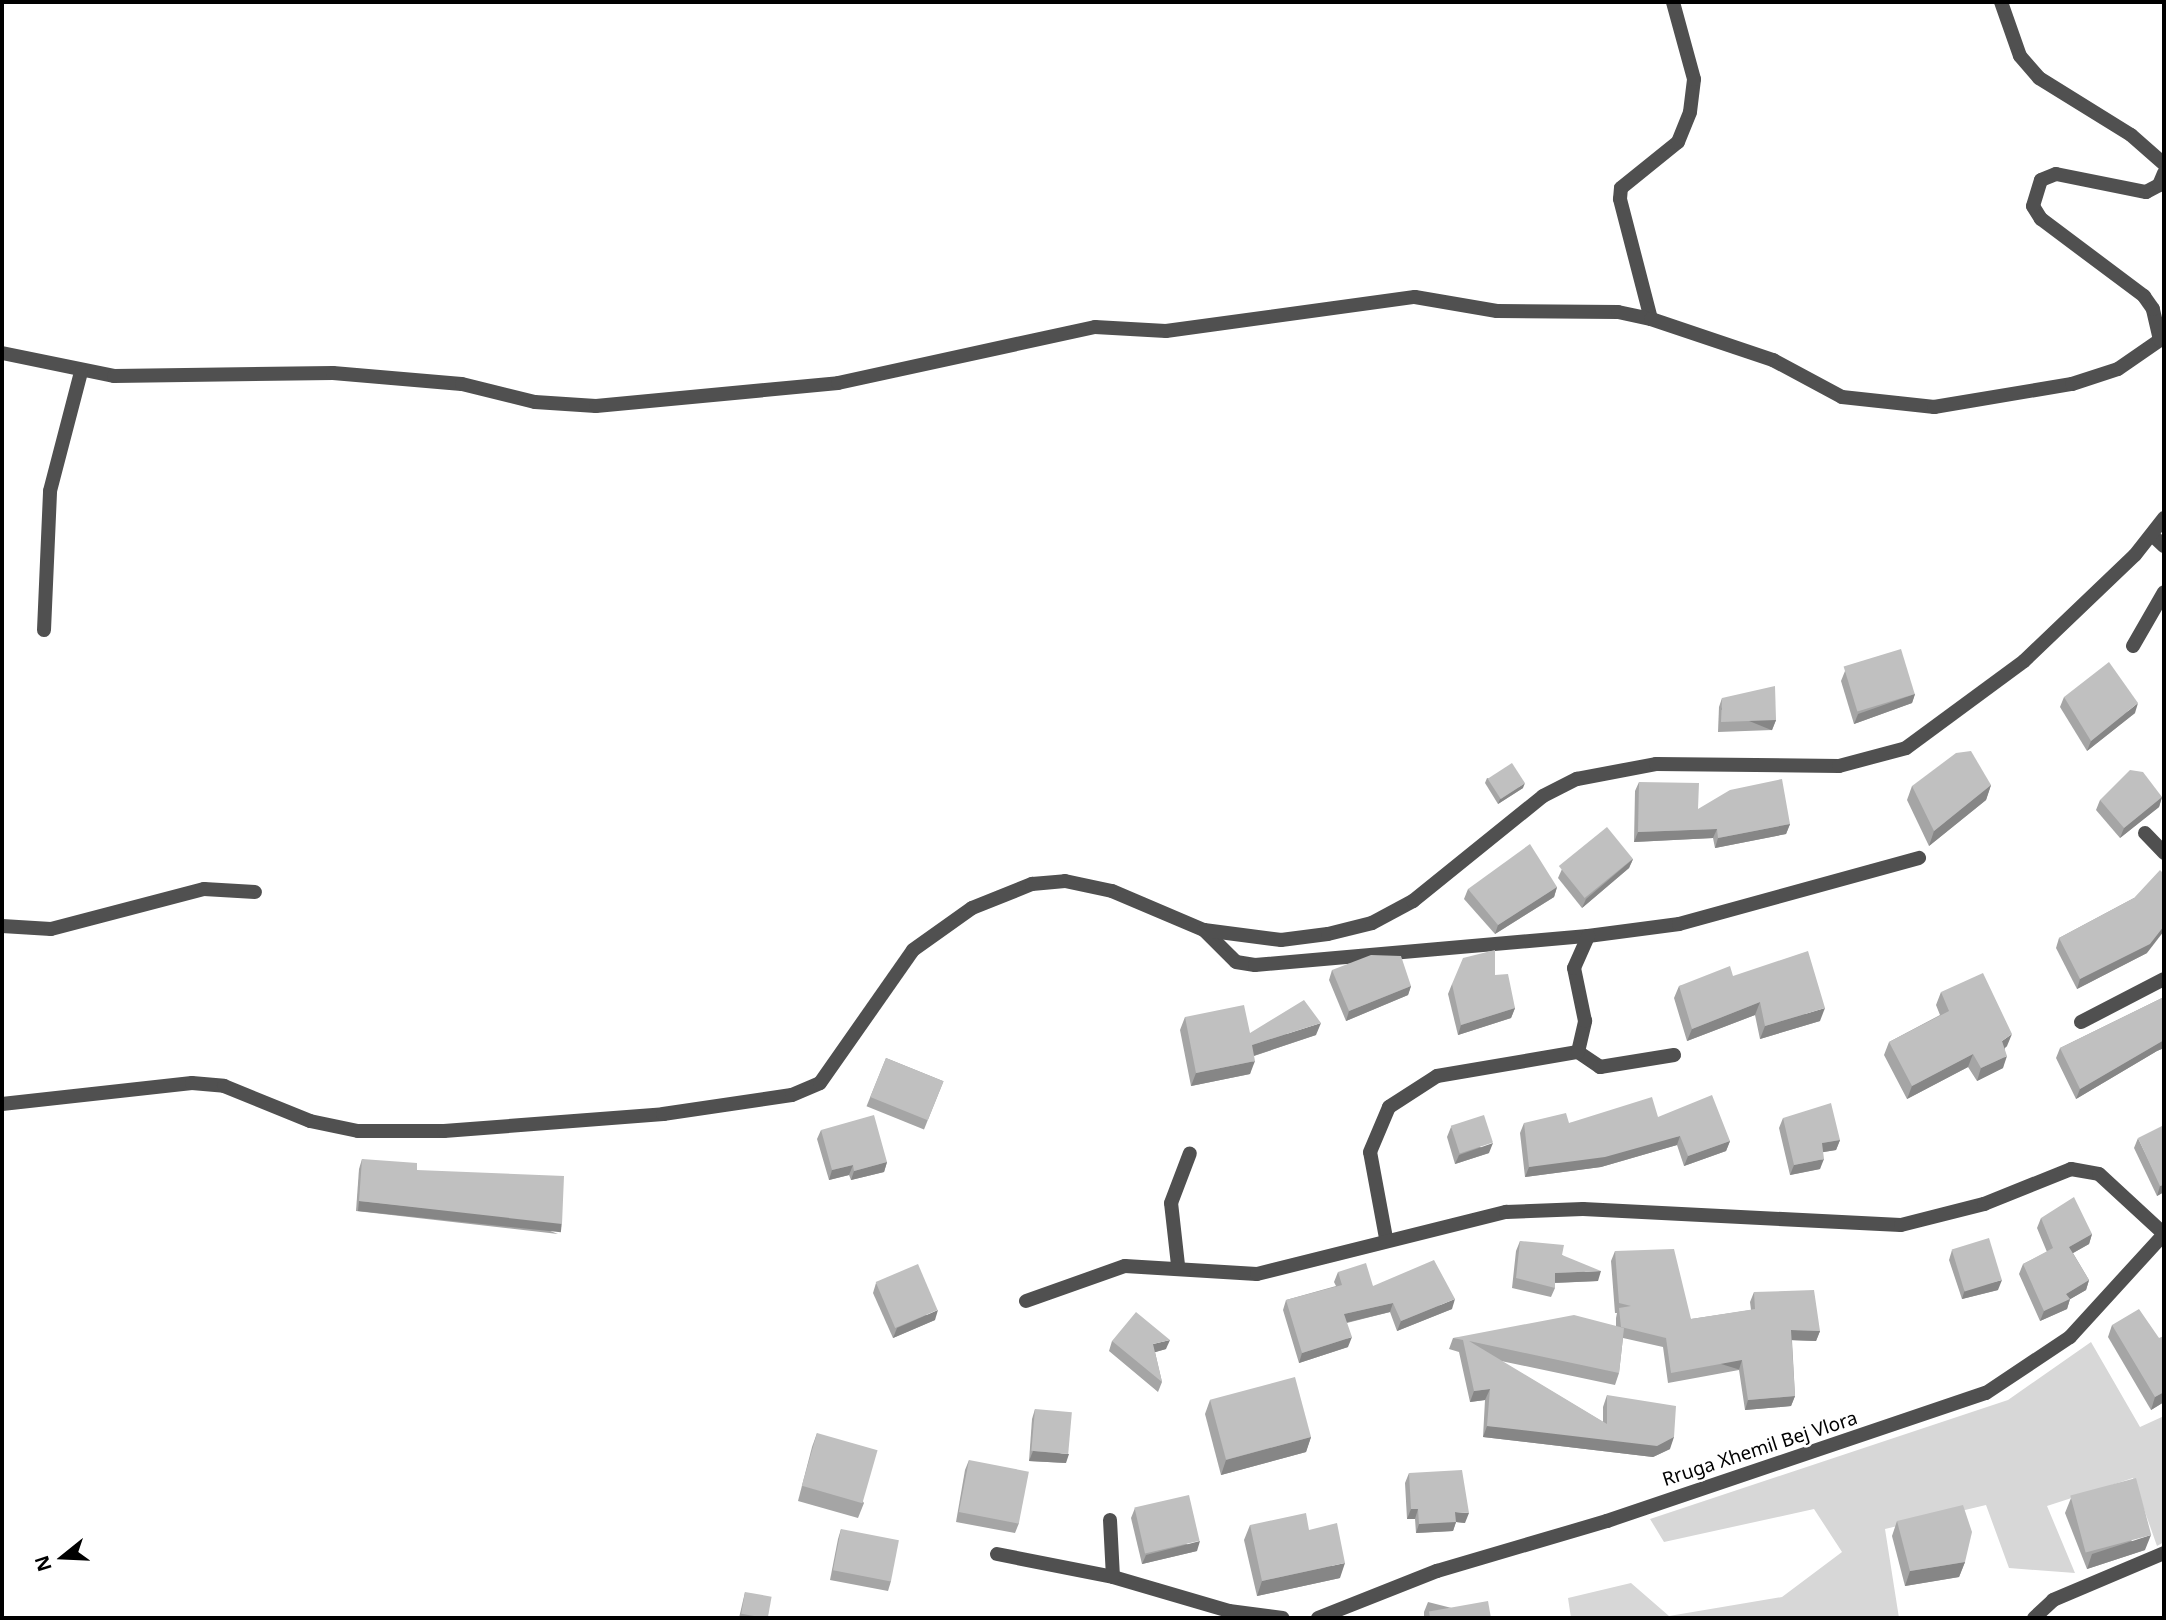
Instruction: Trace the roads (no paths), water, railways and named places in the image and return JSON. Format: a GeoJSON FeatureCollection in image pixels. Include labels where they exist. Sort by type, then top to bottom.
{"type":"FeatureCollection","features":[{"type":"Feature","properties":{"kind":"street"},"geometry":{"type":"LineString","coordinates":[[1651,319],[1620,200],[1621,188],[1678,142],[1690,112],[1694,79],[1673,2]]}},
{"type":"Feature","properties":{"kind":"street"},"geometry":{"type":"LineString","coordinates":[[2001,2],[2020,57],[2039,78],[2131,135],[2164,164]]}},
{"type":"Feature","properties":{"kind":"street"},"geometry":{"type":"LineString","coordinates":[[2,353],[81,372],[333,373],[462,384],[535,402],[596,406],[838,383],[1095,327],[1166,331],[1391,299],[1651,319],[1773,360],[1842,397],[1879,406],[2000,400],[2072,384],[2141,357],[2160,340],[2158,324],[2129,282],[2040,219],[2034,193],[2041,180],[2056,174],[2146,192],[2159,186],[2164,173]]}},
{"type":"Feature","properties":{"kind":"street"},"geometry":{"type":"LineString","coordinates":[[44,631],[50,491],[81,372]]}},
{"type":"Feature","properties":{"kind":"street"},"geometry":{"type":"LineString","coordinates":[[2,1104],[192,1083],[224,1086],[310,1121],[358,1131],[444,1131],[762,1103],[820,1083],[913,950],[972,908],[1006,892],[1065,881],[1112,891],[1204,930],[1281,940],[1372,923],[1458,870],[1543,796],[1614,767],[1839,766],[1906,748],[2024,661],[2152,535],[2164,518]]}},
{"type":"Feature","properties":{"kind":"street"},"geometry":{"type":"LineString","coordinates":[[2152,535],[2164,547]]}},
{"type":"Feature","properties":{"kind":"street"},"geometry":{"type":"LineString","coordinates":[[2133,646],[2164,592]]}},
{"type":"Feature","properties":{"kind":"street"},"geometry":{"type":"LineString","coordinates":[[2145,833],[2164,853]]}},
{"type":"Feature","properties":{"kind":"street"},"geometry":{"type":"LineString","coordinates":[[1204,930],[1236,962],[1255,965],[1588,936],[1679,925],[1919,858]]}},
{"type":"Feature","properties":{"kind":"street"},"geometry":{"type":"LineString","coordinates":[[2,926],[51,929],[204,889],[255,892]]}},
{"type":"Feature","properties":{"kind":"street"},"geometry":{"type":"LineString","coordinates":[[1578,1052],[1585,1021],[1574,968],[1588,936]]}},
{"type":"Feature","properties":{"kind":"street"},"geometry":{"type":"LineString","coordinates":[[2081,1022],[2164,979]]}},
{"type":"Feature","properties":{"kind":"street"},"geometry":{"type":"LineString","coordinates":[[1386,1238],[1370,1152],[1389,1107],[1437,1076],[1578,1052],[1600,1067],[1674,1055]]}},
{"type":"Feature","properties":{"kind":"street"},"geometry":{"type":"LineString","coordinates":[[1178,1265],[1171,1203],[1190,1153]]}},
{"type":"Feature","properties":{"kind":"street"},"geometry":{"type":"LineString","coordinates":[[1026,1301],[1125,1266],[1178,1265],[1257,1274],[1386,1238],[1506,1212],[1583,1209],[1901,1225],[1984,1204],[2071,1169],[2099,1174],[2164,1234]]}},
{"type":"Feature","properties":{"kind":"street","name":"Rruga Xhemil Bej Vlora"},"geometry":{"type":"LineString","coordinates":[[1318,1618],[1437,1571],[1607,1521],[1986,1393],[2070,1337],[2164,1234]]}},
{"type":"Feature","properties":{"kind":"street"},"geometry":{"type":"LineString","coordinates":[[1110,1520],[1113,1577]]}},
{"type":"Feature","properties":{"kind":"street"},"geometry":{"type":"LineString","coordinates":[[2034,1618],[2065,1594],[2164,1553]]}},
{"type":"Feature","properties":{"kind":"street"},"geometry":{"type":"LineString","coordinates":[[997,1554],[1113,1577],[1229,1611],[1283,1618]]}}]}
